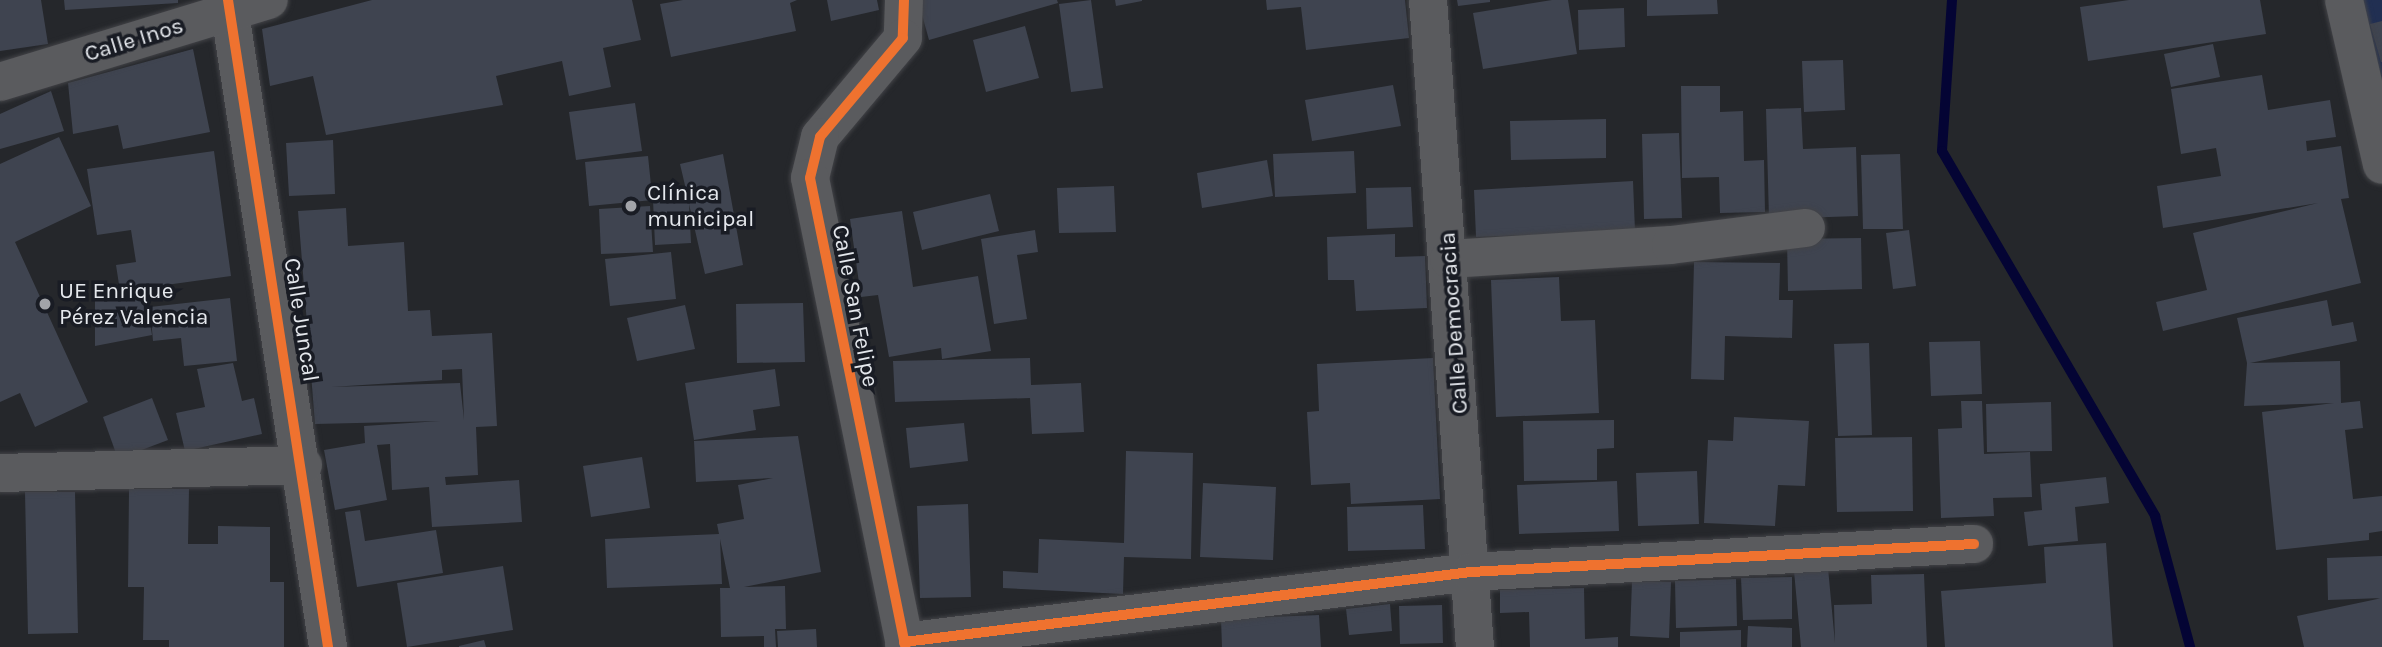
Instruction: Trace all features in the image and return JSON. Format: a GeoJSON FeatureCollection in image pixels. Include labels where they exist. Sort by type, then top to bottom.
{"type":"FeatureCollection","features":[{"type":"Feature","properties":{"kind":"street","name":"Calle Inos"},"geometry":{"type":"LineString","coordinates":[[0,82],[229,5],[269,0]]}},
{"type":"Feature","properties":{"kind":"street","name":"Calle San Felipe"},"geometry":{"type":"LineString","coordinates":[[904,0],[903,38],[820,137],[810,178],[904,645]]}},
{"type":"Feature","properties":{"kind":"street","name":"Calle Democracia"},"geometry":{"type":"LineString","coordinates":[[1428,0],[1449,259],[1475,647]]}},
{"type":"Feature","properties":{"kind":"street"},"geometry":{"type":"LineString","coordinates":[[2344,0],[2382,165]]}},
{"type":"Feature","properties":{"kind":"street","name":"Calle Juncal"},"geometry":{"type":"LineString","coordinates":[[229,5],[303,465],[328,647]]}},
{"type":"Feature","properties":{"kind":"street"},"geometry":{"type":"LineString","coordinates":[[1449,259],[1671,244],[1807,228]]}},
{"type":"Feature","properties":{"kind":"street"},"geometry":{"type":"LineString","coordinates":[[0,473],[303,465]]}},
{"type":"Feature","properties":{"kind":"street"},"geometry":{"type":"LineString","coordinates":[[904,645],[1471,572],[1974,544]]}},
{"type":"Feature","properties":{"kind":"shaded area"},"geometry":{"type":"Polygon","coordinates":[[[2362,0],[2382,0],[2382,86],[2362,0]]]}},
{"type":"Feature","properties":{"kind":"building"},"geometry":{"type":"Polygon","coordinates":[[[0,0],[41,0],[48,44],[0,51],[0,0]]]}},
{"type":"Feature","properties":{"kind":"building"},"geometry":{"type":"Polygon","coordinates":[[[64,0],[178,0],[178,3],[65,10],[64,0]]]}},
{"type":"Feature","properties":{"kind":"building"},"geometry":{"type":"Polygon","coordinates":[[[372,0],[632,0],[641,40],[603,48],[611,87],[569,96],[562,61],[496,76],[503,105],[326,135],[313,76],[270,86],[262,29],[372,0]]]}},
{"type":"Feature","properties":{"kind":"building"},"geometry":{"type":"Polygon","coordinates":[[[683,0],[797,0],[790,3],[796,31],[671,57],[660,4],[683,0]]]}},
{"type":"Feature","properties":{"kind":"building"},"geometry":{"type":"Polygon","coordinates":[[[827,0],[877,0],[879,10],[831,21],[827,0]]]}},
{"type":"Feature","properties":{"kind":"building"},"geometry":{"type":"Polygon","coordinates":[[[918,0],[1057,0],[1058,3],[929,40],[918,0]]]}},
{"type":"Feature","properties":{"kind":"building"},"geometry":{"type":"Polygon","coordinates":[[[1091,0],[1103,88],[1071,92],[1059,4],[1091,0]]]}},
{"type":"Feature","properties":{"kind":"building"},"geometry":{"type":"Polygon","coordinates":[[[1115,0],[1142,0],[1142,1],[1116,6],[1115,0]]]}},
{"type":"Feature","properties":{"kind":"building"},"geometry":{"type":"Polygon","coordinates":[[[1266,0],[1405,0],[1409,38],[1306,50],[1301,7],[1267,10],[1266,0]]]}},
{"type":"Feature","properties":{"kind":"building"},"geometry":{"type":"Polygon","coordinates":[[[1457,0],[1490,0],[1490,2],[1458,6],[1457,0]]]}},
{"type":"Feature","properties":{"kind":"building"},"geometry":{"type":"Polygon","coordinates":[[[1552,0],[1568,0],[1577,54],[1483,69],[1473,13],[1552,0]]]}},
{"type":"Feature","properties":{"kind":"building"},"geometry":{"type":"Polygon","coordinates":[[[1647,0],[1717,0],[1718,14],[1647,16],[1647,0]]]}},
{"type":"Feature","properties":{"kind":"building"},"geometry":{"type":"Polygon","coordinates":[[[2129,0],[2260,0],[2266,34],[2088,61],[2080,7],[2129,0]]]}},
{"type":"Feature","properties":{"kind":"building"},"geometry":{"type":"Polygon","coordinates":[[[1624,8],[1625,47],[1579,50],[1578,10],[1624,8]]]}},
{"type":"Feature","properties":{"kind":"building"},"geometry":{"type":"Polygon","coordinates":[[[2382,21],[2382,62],[2381,62],[2370,24],[2382,21]]]}},
{"type":"Feature","properties":{"kind":"building"},"geometry":{"type":"Polygon","coordinates":[[[1025,26],[1039,78],[986,92],[973,40],[1025,26]]]}},
{"type":"Feature","properties":{"kind":"building"},"geometry":{"type":"Polygon","coordinates":[[[2213,44],[2220,77],[2171,87],[2164,54],[2213,44]]]}},
{"type":"Feature","properties":{"kind":"building"},"geometry":{"type":"Polygon","coordinates":[[[193,49],[210,132],[123,149],[118,125],[73,134],[68,83],[193,49]]]}},
{"type":"Feature","properties":{"kind":"building"},"geometry":{"type":"Polygon","coordinates":[[[1843,60],[1845,110],[1804,112],[1802,61],[1843,60]]]}},
{"type":"Feature","properties":{"kind":"building"},"geometry":{"type":"Polygon","coordinates":[[[2262,75],[2268,110],[2330,100],[2336,137],[2306,141],[2307,151],[2341,146],[2349,198],[2341,199],[2361,283],[2163,331],[2156,302],[2207,290],[2193,233],[2318,203],[2163,228],[2157,186],[2221,176],[2216,148],[2181,154],[2171,89],[2262,75]]]}},
{"type":"Feature","properties":{"kind":"building"},"geometry":{"type":"Polygon","coordinates":[[[1393,85],[1401,126],[1312,141],[1305,100],[1393,85]]]}},
{"type":"Feature","properties":{"kind":"building"},"geometry":{"type":"Polygon","coordinates":[[[1681,86],[1720,86],[1720,112],[1743,111],[1744,161],[1764,160],[1765,212],[1720,213],[1719,177],[1682,178],[1681,86]]]}},
{"type":"Feature","properties":{"kind":"building"},"geometry":{"type":"Polygon","coordinates":[[[51,91],[64,131],[0,149],[0,114],[51,91]]]}},
{"type":"Feature","properties":{"kind":"building"},"geometry":{"type":"Polygon","coordinates":[[[635,103],[642,151],[576,160],[569,112],[635,103]]]}},
{"type":"Feature","properties":{"kind":"building"},"geometry":{"type":"Polygon","coordinates":[[[1801,108],[1803,149],[1856,147],[1858,216],[1769,219],[1766,109],[1801,108]]]}},
{"type":"Feature","properties":{"kind":"building"},"geometry":{"type":"Polygon","coordinates":[[[1606,119],[1606,158],[1511,160],[1510,121],[1606,119]]]}},
{"type":"Feature","properties":{"kind":"building"},"geometry":{"type":"Polygon","coordinates":[[[1679,133],[1682,218],[1644,219],[1642,134],[1679,133]]]}},
{"type":"Feature","properties":{"kind":"building"},"geometry":{"type":"Polygon","coordinates":[[[59,137],[91,206],[15,242],[88,402],[35,427],[20,393],[0,402],[0,164],[59,137]]]}},
{"type":"Feature","properties":{"kind":"building"},"geometry":{"type":"Polygon","coordinates":[[[333,140],[335,194],[289,196],[286,143],[333,140]]]}},
{"type":"Feature","properties":{"kind":"building"},"geometry":{"type":"Polygon","coordinates":[[[214,151],[231,276],[120,291],[116,265],[136,262],[131,230],[97,235],[87,169],[214,151]]]}},
{"type":"Feature","properties":{"kind":"building"},"geometry":{"type":"Polygon","coordinates":[[[1354,151],[1356,193],[1275,197],[1273,154],[1354,151]]]}},
{"type":"Feature","properties":{"kind":"building"},"geometry":{"type":"Polygon","coordinates":[[[723,154],[743,265],[705,274],[689,204],[691,243],[655,245],[653,200],[589,206],[585,162],[648,156],[652,195],[687,194],[680,164],[723,154]]]}},
{"type":"Feature","properties":{"kind":"building"},"geometry":{"type":"Polygon","coordinates":[[[1900,154],[1903,229],[1863,229],[1861,155],[1900,154]]]}},
{"type":"Feature","properties":{"kind":"building"},"geometry":{"type":"Polygon","coordinates":[[[1267,160],[1273,196],[1202,208],[1197,173],[1267,160]]]}},
{"type":"Feature","properties":{"kind":"building"},"geometry":{"type":"Polygon","coordinates":[[[1633,181],[1635,231],[1476,237],[1474,190],[1633,181]]]}},
{"type":"Feature","properties":{"kind":"building"},"geometry":{"type":"Polygon","coordinates":[[[1114,186],[1116,232],[1059,233],[1057,188],[1114,186]]]}},
{"type":"Feature","properties":{"kind":"building"},"geometry":{"type":"Polygon","coordinates":[[[1411,187],[1413,227],[1367,229],[1366,188],[1411,187]]]}},
{"type":"Feature","properties":{"kind":"building"},"geometry":{"type":"Polygon","coordinates":[[[990,194],[999,231],[922,250],[913,212],[990,194]]]}},
{"type":"Feature","properties":{"kind":"building"},"geometry":{"type":"Polygon","coordinates":[[[650,206],[653,252],[601,254],[599,209],[650,206]]]}},
{"type":"Feature","properties":{"kind":"building"},"geometry":{"type":"Polygon","coordinates":[[[346,208],[348,246],[404,242],[408,311],[430,310],[432,336],[492,333],[497,426],[476,427],[478,475],[445,477],[446,485],[519,480],[522,522],[432,527],[429,487],[392,490],[390,444],[377,445],[387,500],[335,510],[324,450],[365,443],[364,426],[440,421],[315,424],[298,211],[346,208]],[[462,369],[442,370],[442,380],[331,387],[460,383],[464,420],[462,369]]]}},
{"type":"Feature","properties":{"kind":"building"},"geometry":{"type":"Polygon","coordinates":[[[902,211],[913,287],[978,276],[991,351],[942,359],[941,348],[889,357],[878,295],[861,297],[850,219],[902,211]]]}},
{"type":"Feature","properties":{"kind":"building"},"geometry":{"type":"Polygon","coordinates":[[[1035,230],[1038,252],[1017,255],[1027,319],[994,324],[981,239],[1035,230]]]}},
{"type":"Feature","properties":{"kind":"building"},"geometry":{"type":"Polygon","coordinates":[[[1909,230],[1916,286],[1893,289],[1886,233],[1909,230]]]}},
{"type":"Feature","properties":{"kind":"building"},"geometry":{"type":"Polygon","coordinates":[[[1395,234],[1395,257],[1425,256],[1427,308],[1356,311],[1354,280],[1328,280],[1327,237],[1395,234]]]}},
{"type":"Feature","properties":{"kind":"building"},"geometry":{"type":"Polygon","coordinates":[[[1861,238],[1862,289],[1788,291],[1787,239],[1861,238]]]}},
{"type":"Feature","properties":{"kind":"building"},"geometry":{"type":"Polygon","coordinates":[[[671,252],[676,299],[610,306],[605,259],[671,252]]]}},
{"type":"Feature","properties":{"kind":"building"},"geometry":{"type":"Polygon","coordinates":[[[1694,262],[1780,263],[1779,300],[1793,300],[1792,338],[1725,336],[1724,380],[1691,379],[1694,262]]]}},
{"type":"Feature","properties":{"kind":"building"},"geometry":{"type":"Polygon","coordinates":[[[1559,277],[1561,321],[1595,320],[1599,413],[1496,417],[1491,280],[1559,277]]]}},
{"type":"Feature","properties":{"kind":"building"},"geometry":{"type":"Polygon","coordinates":[[[144,288],[152,335],[95,346],[95,301],[144,288]]]}},
{"type":"Feature","properties":{"kind":"building"},"geometry":{"type":"Polygon","coordinates":[[[230,298],[237,361],[184,366],[181,338],[153,341],[150,307],[230,298]]]}},
{"type":"Feature","properties":{"kind":"building"},"geometry":{"type":"Polygon","coordinates":[[[2327,300],[2332,326],[2353,322],[2357,341],[2250,363],[2340,361],[2341,403],[2360,401],[2363,428],[2345,430],[2353,499],[2382,496],[2382,531],[2369,533],[2369,540],[2276,550],[2262,412],[2334,403],[2244,406],[2247,363],[2237,318],[2327,300]]]}},
{"type":"Feature","properties":{"kind":"building"},"geometry":{"type":"Polygon","coordinates":[[[803,303],[805,362],[737,363],[736,304],[803,303]]]}},
{"type":"Feature","properties":{"kind":"building"},"geometry":{"type":"Polygon","coordinates":[[[685,305],[695,349],[637,361],[627,318],[685,305]]]}},
{"type":"Feature","properties":{"kind":"building"},"geometry":{"type":"Polygon","coordinates":[[[1980,341],[1982,394],[1931,396],[1929,342],[1980,341]]]}},
{"type":"Feature","properties":{"kind":"building"},"geometry":{"type":"Polygon","coordinates":[[[1869,343],[1872,435],[1838,436],[1834,344],[1869,343]]]}},
{"type":"Feature","properties":{"kind":"building"},"geometry":{"type":"Polygon","coordinates":[[[1030,358],[1031,385],[1081,383],[1084,432],[1032,434],[1030,398],[895,402],[893,361],[1030,358]]]}},
{"type":"Feature","properties":{"kind":"building"},"geometry":{"type":"Polygon","coordinates":[[[1433,358],[1440,499],[1351,504],[1350,483],[1311,485],[1307,412],[1319,411],[1317,364],[1433,358]]]}},
{"type":"Feature","properties":{"kind":"building"},"geometry":{"type":"Polygon","coordinates":[[[233,363],[242,401],[254,398],[262,434],[185,451],[176,413],[205,407],[197,369],[233,363]]]}},
{"type":"Feature","properties":{"kind":"building"},"geometry":{"type":"Polygon","coordinates":[[[775,369],[780,406],[753,410],[756,430],[694,440],[685,383],[775,369]]]}},
{"type":"Feature","properties":{"kind":"building"},"geometry":{"type":"Polygon","coordinates":[[[152,398],[168,440],[118,459],[103,417],[152,398]]]}},
{"type":"Feature","properties":{"kind":"building"},"geometry":{"type":"Polygon","coordinates":[[[1961,401],[1982,401],[1984,454],[2030,452],[2032,497],[1993,498],[1994,516],[1941,518],[1938,429],[1962,428],[1961,401]]]}},
{"type":"Feature","properties":{"kind":"building"},"geometry":{"type":"Polygon","coordinates":[[[2051,402],[2052,451],[1987,452],[1986,404],[2051,402]]]}},
{"type":"Feature","properties":{"kind":"building"},"geometry":{"type":"Polygon","coordinates":[[[1734,417],[1809,421],[1805,486],[1778,485],[1775,526],[1704,523],[1708,440],[1733,441],[1734,417]]]}},
{"type":"Feature","properties":{"kind":"building"},"geometry":{"type":"Polygon","coordinates":[[[1614,420],[1614,448],[1597,449],[1597,480],[1524,481],[1523,421],[1614,420]]]}},
{"type":"Feature","properties":{"kind":"building"},"geometry":{"type":"Polygon","coordinates":[[[964,423],[968,461],[910,468],[906,428],[964,423]]]}},
{"type":"Feature","properties":{"kind":"building"},"geometry":{"type":"Polygon","coordinates":[[[798,436],[821,572],[744,587],[785,586],[786,629],[775,629],[776,647],[764,647],[764,636],[721,637],[720,588],[730,588],[720,539],[722,584],[607,588],[605,539],[719,534],[717,524],[744,519],[738,485],[773,478],[696,482],[694,441],[798,436]]]}},
{"type":"Feature","properties":{"kind":"building"},"geometry":{"type":"Polygon","coordinates":[[[1912,437],[1913,511],[1837,512],[1835,438],[1912,437]]]}},
{"type":"Feature","properties":{"kind":"building"},"geometry":{"type":"Polygon","coordinates":[[[1126,451],[1193,453],[1191,559],[1124,557],[1123,594],[1003,588],[1003,571],[1038,573],[1039,539],[1124,543],[1126,451]]]}},
{"type":"Feature","properties":{"kind":"building"},"geometry":{"type":"Polygon","coordinates":[[[642,457],[650,508],[591,517],[583,466],[642,457]]]}},
{"type":"Feature","properties":{"kind":"building"},"geometry":{"type":"Polygon","coordinates":[[[1697,471],[1699,524],[1638,526],[1636,473],[1697,471]]]}},
{"type":"Feature","properties":{"kind":"building"},"geometry":{"type":"Polygon","coordinates":[[[2106,477],[2109,503],[2075,507],[2078,541],[2028,546],[2024,512],[2042,510],[2040,484],[2106,477]]]}},
{"type":"Feature","properties":{"kind":"building"},"geometry":{"type":"Polygon","coordinates":[[[1617,481],[1619,531],[1519,534],[1517,485],[1617,481]]]}},
{"type":"Feature","properties":{"kind":"building"},"geometry":{"type":"Polygon","coordinates":[[[1203,483],[1276,487],[1273,560],[1200,557],[1203,483]]]}},
{"type":"Feature","properties":{"kind":"building"},"geometry":{"type":"Polygon","coordinates":[[[129,489],[189,489],[188,544],[218,544],[218,526],[270,527],[270,582],[284,582],[284,647],[169,647],[169,640],[143,640],[144,587],[128,587],[129,489]]]}},
{"type":"Feature","properties":{"kind":"building"},"geometry":{"type":"Polygon","coordinates":[[[25,492],[75,492],[78,633],[28,634],[25,492]]]}},
{"type":"Feature","properties":{"kind":"building"},"geometry":{"type":"Polygon","coordinates":[[[968,504],[971,597],[920,598],[917,506],[968,504]]]}},
{"type":"Feature","properties":{"kind":"building"},"geometry":{"type":"Polygon","coordinates":[[[1423,505],[1425,549],[1348,551],[1347,507],[1423,505]]]}},
{"type":"Feature","properties":{"kind":"building"},"geometry":{"type":"Polygon","coordinates":[[[360,510],[365,541],[436,530],[443,573],[357,587],[345,512],[360,510]]]}},
{"type":"Feature","properties":{"kind":"building"},"geometry":{"type":"Polygon","coordinates":[[[2106,543],[2113,647],[1945,647],[1941,591],[2046,583],[2044,547],[2106,543]]]}},
{"type":"Feature","properties":{"kind":"building"},"geometry":{"type":"Polygon","coordinates":[[[2382,556],[2382,598],[2328,600],[2327,558],[2382,556]]]}},
{"type":"Feature","properties":{"kind":"building"},"geometry":{"type":"Polygon","coordinates":[[[503,566],[513,630],[407,647],[397,583],[503,566]]]}},
{"type":"Feature","properties":{"kind":"building"},"geometry":{"type":"Polygon","coordinates":[[[1828,568],[1835,643],[1834,605],[1872,604],[1871,575],[1924,574],[1927,647],[1801,647],[1794,571],[1828,568]]]}},
{"type":"Feature","properties":{"kind":"building"},"geometry":{"type":"Polygon","coordinates":[[[1792,577],[1792,619],[1743,620],[1741,578],[1792,577]]]}},
{"type":"Feature","properties":{"kind":"building"},"geometry":{"type":"Polygon","coordinates":[[[1736,579],[1737,626],[1676,628],[1675,581],[1736,579]]]}},
{"type":"Feature","properties":{"kind":"building"},"geometry":{"type":"Polygon","coordinates":[[[1632,581],[1671,582],[1669,638],[1630,636],[1632,581]]]}},
{"type":"Feature","properties":{"kind":"building"},"geometry":{"type":"Polygon","coordinates":[[[1584,588],[1585,639],[1618,637],[1618,647],[1530,647],[1529,612],[1500,613],[1500,590],[1584,588]]]}},
{"type":"Feature","properties":{"kind":"building"},"geometry":{"type":"Polygon","coordinates":[[[2382,598],[2382,647],[2304,647],[2297,616],[2382,598]]]}},
{"type":"Feature","properties":{"kind":"building"},"geometry":{"type":"Polygon","coordinates":[[[1390,604],[1392,631],[1349,635],[1346,609],[1390,604]]]}},
{"type":"Feature","properties":{"kind":"building"},"geometry":{"type":"Polygon","coordinates":[[[1442,605],[1443,643],[1400,644],[1399,606],[1442,605]]]}},
{"type":"Feature","properties":{"kind":"building"},"geometry":{"type":"Polygon","coordinates":[[[1319,615],[1321,647],[1222,647],[1221,619],[1319,615]]]}},
{"type":"Feature","properties":{"kind":"building"},"geometry":{"type":"Polygon","coordinates":[[[1748,626],[1792,628],[1792,647],[1747,647],[1748,626]]]}},
{"type":"Feature","properties":{"kind":"building"},"geometry":{"type":"Polygon","coordinates":[[[816,629],[817,647],[778,647],[777,631],[816,629]]]}},
{"type":"Feature","properties":{"kind":"building"},"geometry":{"type":"Polygon","coordinates":[[[1741,630],[1741,647],[1680,647],[1680,632],[1741,630]]]}},
{"type":"Feature","properties":{"kind":"building"},"geometry":{"type":"Polygon","coordinates":[[[484,640],[486,647],[459,647],[459,646],[484,640]]]}},
{"type":"Feature","properties":{"kind":"waterway"},"geometry":{"type":"LineString","coordinates":[[1952,0],[1942,151],[2155,516],[2190,647]]}},
{"type":"Feature","properties":{"kind":"cycle path"},"geometry":{"type":"LineString","coordinates":[[228,0],[328,647]]}},
{"type":"Feature","properties":{"kind":"cycle path"},"geometry":{"type":"LineString","coordinates":[[904,0],[903,38],[820,137],[810,178],[905,647]]}},
{"type":"Feature","properties":{"kind":"cycle path"},"geometry":{"type":"LineString","coordinates":[[904,642],[1471,572],[1974,544]]}},
{"type":"Feature","properties":{"kind":"place","name":"Clínica municipal"},"geometry":{"type":"Point","coordinates":[631,206]}},
{"type":"Feature","properties":{"kind":"place","name":"UE Enrique Pérez Valencia"},"geometry":{"type":"Point","coordinates":[45,304]}}]}
